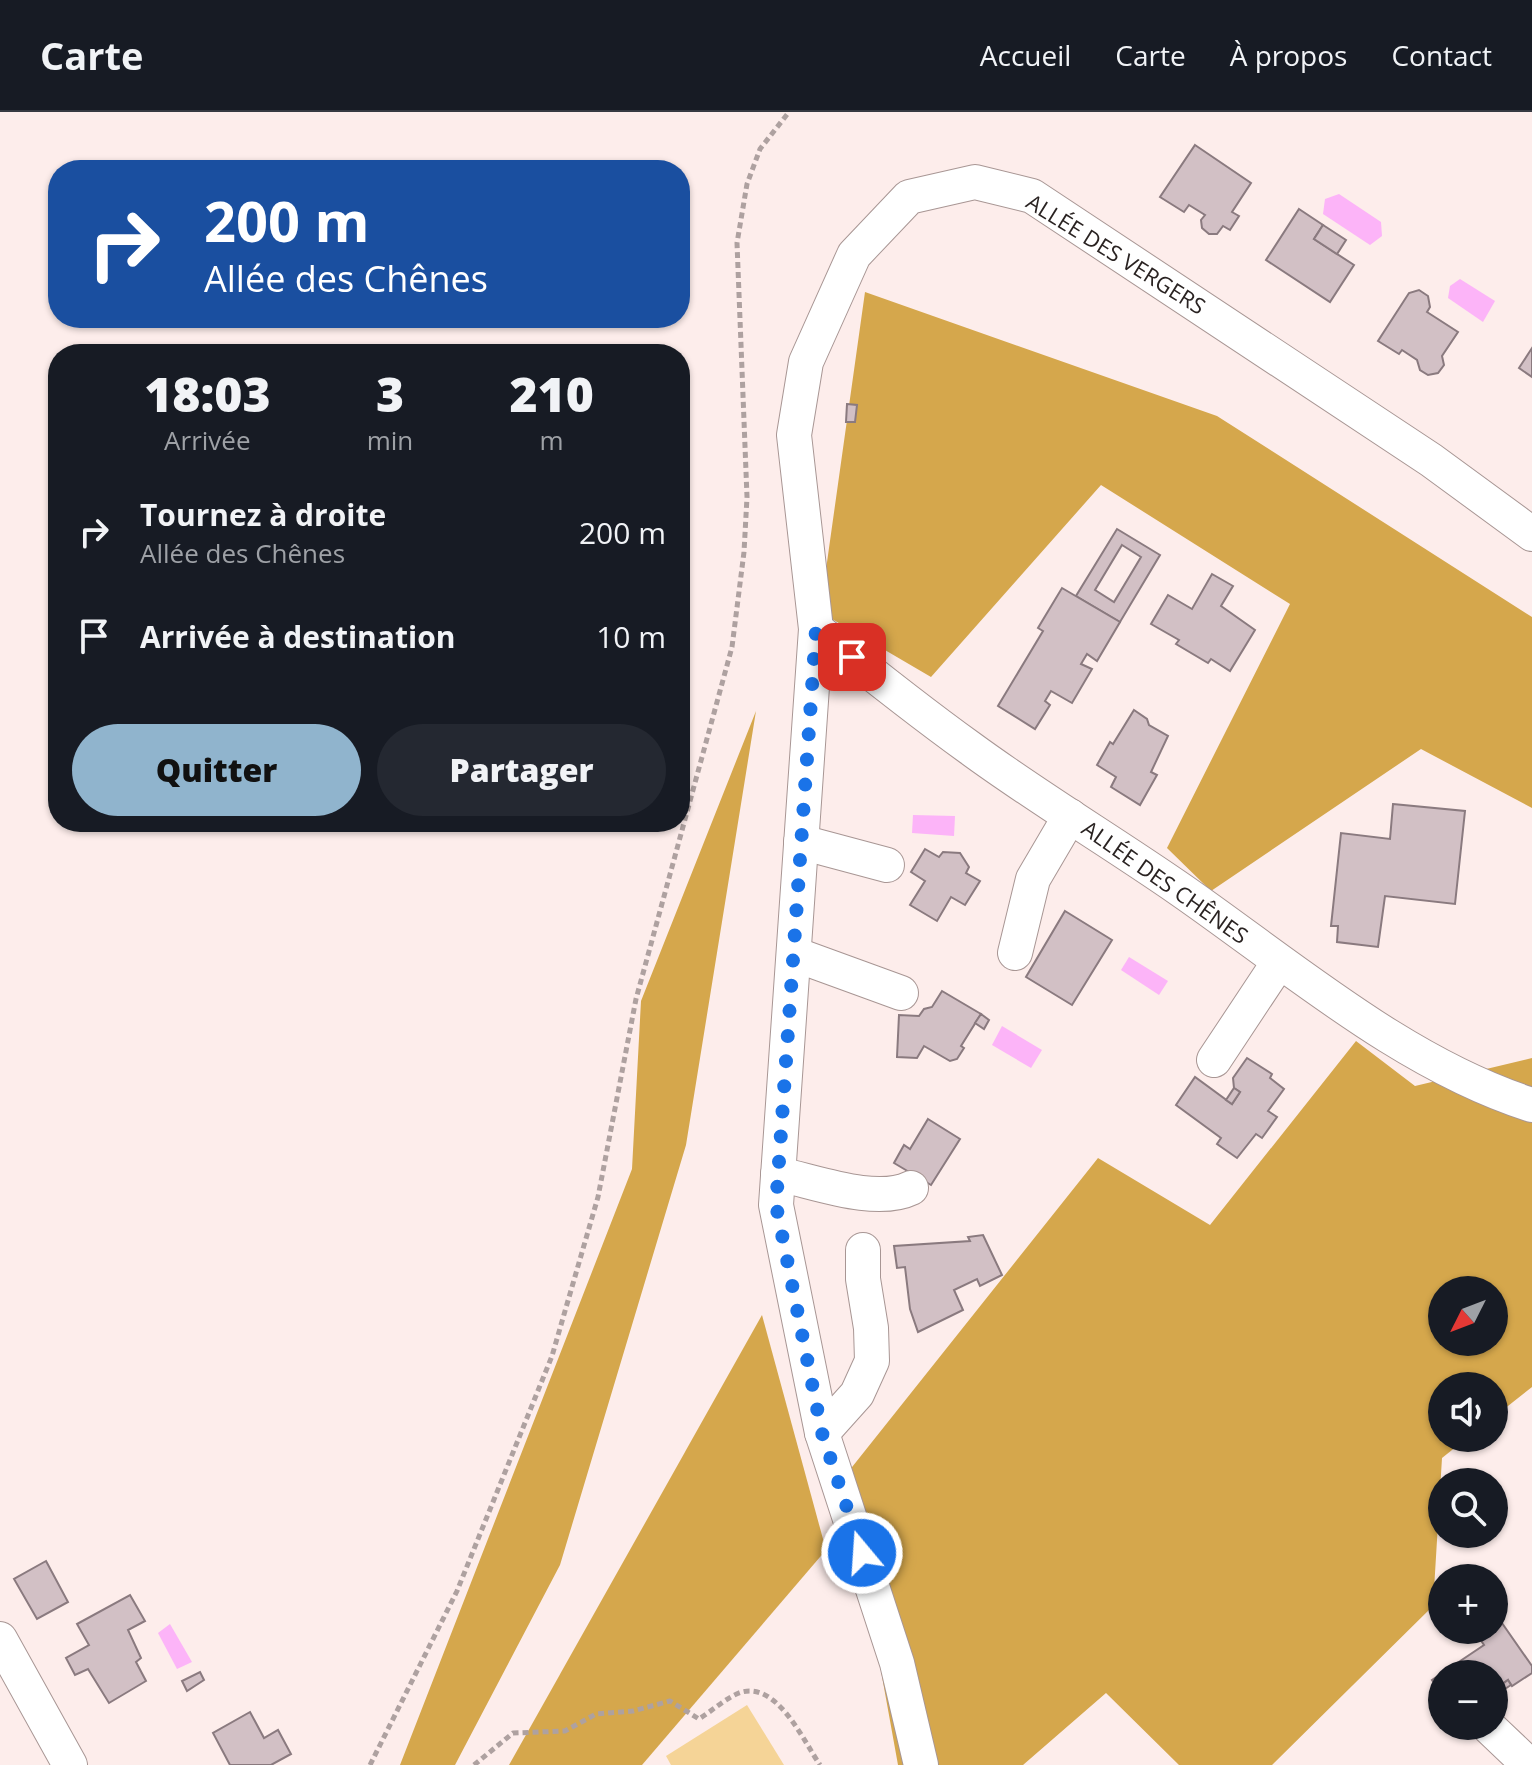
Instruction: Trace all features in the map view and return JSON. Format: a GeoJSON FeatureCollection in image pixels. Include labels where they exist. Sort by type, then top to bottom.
{"type":"FeatureCollection","features":[{"type":"Feature","properties":{"kind":"street","name":"ALLÉE DES VERGERS"},"geometry":{"type":"LineString","coordinates":[[921,1765],[897,1663],[822,1433],[776,1205],[816,629],[794,435],[806,362],[854,255],[909,197],[975,182],[1032,196],[1431,460],[1532,534]]}},
{"type":"Feature","properties":{"kind":"street","name":"ALLÉE DES CHÊNES"},"geometry":{"type":"LineString","coordinates":[[816,629],[970,748],[1182,891],[1311,985],[1425,1057],[1505,1097],[1532,1105]]}},
{"type":"Feature","properties":{"kind":"street"},"geometry":{"type":"LineString","coordinates":[[1015,953],[1033,879],[1070,816]]}},
{"type":"Feature","properties":{"kind":"street"},"geometry":{"type":"LineString","coordinates":[[801,842],[887,865]]}},
{"type":"Feature","properties":{"kind":"street"},"geometry":{"type":"LineString","coordinates":[[794,954],[901,993]]}},
{"type":"Feature","properties":{"kind":"street"},"geometry":{"type":"LineString","coordinates":[[1214,1060],[1279,962]]}},
{"type":"Feature","properties":{"kind":"street"},"geometry":{"type":"LineString","coordinates":[[778,1174],[874,1195],[897,1194],[911,1188]]}},
{"type":"Feature","properties":{"kind":"street"},"geometry":{"type":"LineString","coordinates":[[822,1433],[857,1394],[872,1361],[863,1250]]}},
{"type":"Feature","properties":{"kind":"street"},"geometry":{"type":"LineString","coordinates":[[0,1639],[70,1765]]}},
{"type":"Feature","properties":{"kind":"street"},"geometry":{"type":"LineString","coordinates":[[1503,1740],[1529,1765]]}},
{"type":"Feature","properties":{"kind":"path"},"geometry":{"type":"LineString","coordinates":[[690,801],[732,647],[744,552],[747,497],[737,243],[747,184],[760,149],[789,112]]}},
{"type":"Feature","properties":{"kind":"path"},"geometry":{"type":"LineString","coordinates":[[370,1765],[457,1591],[546,1371],[598,1197],[636,999],[682,832]]}},
{"type":"Feature","properties":{"kind":"path"},"geometry":{"type":"LineString","coordinates":[[474,1765],[513,1733],[565,1731],[596,1714],[633,1711],[670,1701],[699,1719],[740,1693],[757,1691],[778,1703],[820,1765]]}},
{"type":"Feature","properties":{"kind":"shaded area"},"geometry":{"type":"Polygon","coordinates":[[[1339,194],[1381,222],[1382,236],[1370,245],[1323,214],[1325,199],[1339,194]]]}},
{"type":"Feature","properties":{"kind":"shaded area"},"geometry":{"type":"Polygon","coordinates":[[[1460,279],[1495,301],[1483,322],[1448,298],[1450,286],[1460,279]]]}},
{"type":"Feature","properties":{"kind":"shaded area"},"geometry":{"type":"Polygon","coordinates":[[[865,292],[1217,416],[1532,617],[1532,808],[1421,749],[1211,891],[1167,848],[1290,604],[1101,485],[931,677],[820,612],[865,292]]]}},
{"type":"Feature","properties":{"kind":"shaded area"},"geometry":{"type":"Polygon","coordinates":[[[756,711],[686,1145],[560,1565],[455,1765],[400,1765],[632,1169],[641,1001],[756,711]]]}},
{"type":"Feature","properties":{"kind":"shaded area"},"geometry":{"type":"Polygon","coordinates":[[[913,815],[955,816],[954,836],[912,833],[913,815]]]}},
{"type":"Feature","properties":{"kind":"shaded area"},"geometry":{"type":"Polygon","coordinates":[[[1129,957],[1168,981],[1159,995],[1121,970],[1129,957]]]}},
{"type":"Feature","properties":{"kind":"shaded area"},"geometry":{"type":"Polygon","coordinates":[[[1002,1026],[1042,1050],[1031,1068],[992,1045],[1002,1026]]]}},
{"type":"Feature","properties":{"kind":"shaded area"},"geometry":{"type":"Polygon","coordinates":[[[1356,1041],[1415,1086],[1532,1058],[1532,1387],[1508,1406],[1508,1372],[1428,1372],[1428,1452],[1450,1452],[1442,1458],[1441,1468],[1428,1468],[1428,1548],[1437,1548],[1436,1564],[1428,1564],[1428,1611],[1272,1765],[1179,1765],[1106,1693],[1023,1765],[898,1765],[872,1621],[841,1545],[829,1496],[1098,1158],[1210,1225],[1356,1041]]]}},
{"type":"Feature","properties":{"kind":"shaded area"},"geometry":{"type":"Polygon","coordinates":[[[762,1315],[826,1550],[642,1765],[509,1765],[762,1315]]]}},
{"type":"Feature","properties":{"kind":"shaded area"},"geometry":{"type":"Polygon","coordinates":[[[170,1624],[192,1662],[177,1669],[158,1633],[170,1624]]]}},
{"type":"Feature","properties":{"kind":"shaded area"},"geometry":{"type":"Polygon","coordinates":[[[747,1705],[784,1765],[671,1765],[666,1756],[747,1705]]]}},
{"type":"Feature","properties":{"kind":"building"},"geometry":{"type":"Polygon","coordinates":[[[1195,145],[1251,183],[1232,212],[1239,216],[1230,230],[1223,226],[1217,234],[1209,234],[1202,228],[1201,220],[1205,215],[1189,205],[1184,212],[1160,197],[1195,145]]]}},
{"type":"Feature","properties":{"kind":"building"},"geometry":{"type":"Polygon","coordinates":[[[1299,209],[1323,225],[1314,239],[1354,265],[1330,302],[1266,260],[1299,209]]]}},
{"type":"Feature","properties":{"kind":"building"},"geometry":{"type":"Polygon","coordinates":[[[1323,225],[1346,240],[1337,254],[1314,239],[1323,225]]]}},
{"type":"Feature","properties":{"kind":"building"},"geometry":{"type":"Polygon","coordinates":[[[1419,290],[1428,296],[1430,307],[1427,312],[1458,332],[1442,356],[1444,365],[1438,373],[1428,375],[1420,370],[1417,360],[1402,350],[1399,354],[1378,341],[1409,293],[1419,290]]]}},
{"type":"Feature","properties":{"kind":"building"},"geometry":{"type":"Polygon","coordinates":[[[1532,348],[1532,377],[1519,368],[1532,348]]]}},
{"type":"Feature","properties":{"kind":"building"},"geometry":{"type":"Polygon","coordinates":[[[847,404],[857,405],[855,422],[846,422],[847,404]]]}},
{"type":"Feature","properties":{"kind":"building"},"geometry":{"type":"Polygon","coordinates":[[[1117,529],[1160,555],[1120,622],[1076,596],[1117,529]],[[1122,545],[1095,590],[1114,602],[1141,557],[1122,545]]]}},
{"type":"Feature","properties":{"kind":"building"},"geometry":{"type":"Polygon","coordinates":[[[1212,574],[1233,586],[1221,606],[1255,630],[1230,671],[1211,659],[1208,663],[1176,644],[1179,640],[1151,624],[1168,595],[1192,609],[1212,574]]]}},
{"type":"Feature","properties":{"kind":"building"},"geometry":{"type":"Polygon","coordinates":[[[1062,588],[1120,622],[1097,661],[1087,654],[1081,664],[1092,669],[1072,703],[1051,691],[1045,701],[1050,705],[1035,729],[998,706],[1043,631],[1038,628],[1062,588]]]}},
{"type":"Feature","properties":{"kind":"building"},"geometry":{"type":"Polygon","coordinates":[[[1134,710],[1147,719],[1149,725],[1168,736],[1151,772],[1157,775],[1140,805],[1111,787],[1116,777],[1097,765],[1134,710]]]}},
{"type":"Feature","properties":{"kind":"building"},"geometry":{"type":"Polygon","coordinates":[[[1393,804],[1465,811],[1455,904],[1385,896],[1378,947],[1337,942],[1338,926],[1331,926],[1341,833],[1390,839],[1393,804]]]}},
{"type":"Feature","properties":{"kind":"building"},"geometry":{"type":"Polygon","coordinates":[[[925,849],[939,857],[943,852],[960,853],[969,867],[966,873],[980,881],[965,905],[951,897],[937,921],[910,905],[925,881],[911,872],[925,849]]]}},
{"type":"Feature","properties":{"kind":"building"},"geometry":{"type":"Polygon","coordinates":[[[1065,911],[1112,940],[1072,1005],[1026,977],[1065,911]]]}},
{"type":"Feature","properties":{"kind":"building"},"geometry":{"type":"Polygon","coordinates":[[[942,991],[981,1014],[961,1046],[964,1048],[957,1059],[950,1061],[924,1046],[917,1058],[897,1057],[899,1015],[919,1016],[924,1009],[932,1007],[942,991]]]}},
{"type":"Feature","properties":{"kind":"building"},"geometry":{"type":"Polygon","coordinates":[[[981,1014],[989,1020],[984,1029],[975,1023],[981,1014]]]}},
{"type":"Feature","properties":{"kind":"building"},"geometry":{"type":"Polygon","coordinates":[[[1247,1058],[1272,1074],[1270,1078],[1284,1089],[1268,1111],[1277,1117],[1262,1138],[1256,1134],[1237,1158],[1217,1144],[1221,1138],[1176,1105],[1195,1077],[1232,1104],[1240,1092],[1234,1088],[1233,1078],[1247,1058]]]}},
{"type":"Feature","properties":{"kind":"building"},"geometry":{"type":"Polygon","coordinates":[[[1234,1088],[1240,1092],[1232,1104],[1226,1100],[1234,1088]]]}},
{"type":"Feature","properties":{"kind":"building"},"geometry":{"type":"Polygon","coordinates":[[[928,1119],[960,1139],[931,1185],[894,1163],[904,1145],[910,1149],[928,1119]]]}},
{"type":"Feature","properties":{"kind":"building"},"geometry":{"type":"Polygon","coordinates":[[[983,1235],[1002,1275],[980,1286],[977,1279],[954,1290],[963,1310],[918,1332],[910,1309],[905,1267],[897,1268],[894,1246],[970,1241],[968,1237],[983,1235]]]}},
{"type":"Feature","properties":{"kind":"building"},"geometry":{"type":"Polygon","coordinates":[[[46,1561],[68,1602],[37,1619],[14,1579],[46,1561]]]}},
{"type":"Feature","properties":{"kind":"building"},"geometry":{"type":"Polygon","coordinates":[[[130,1595],[145,1621],[128,1630],[141,1658],[136,1662],[146,1681],[109,1703],[88,1669],[75,1675],[66,1658],[89,1645],[77,1624],[130,1595]]]}},
{"type":"Feature","properties":{"kind":"building"},"geometry":{"type":"Polygon","coordinates":[[[1508,1632],[1532,1666],[1532,1673],[1512,1686],[1508,1680],[1508,1660],[1462,1660],[1484,1645],[1508,1644],[1508,1632]]]}},
{"type":"Feature","properties":{"kind":"building"},"geometry":{"type":"Polygon","coordinates":[[[200,1672],[204,1680],[187,1691],[182,1681],[200,1672]]]}},
{"type":"Feature","properties":{"kind":"building"},"geometry":{"type":"Polygon","coordinates":[[[250,1712],[264,1738],[278,1730],[291,1754],[271,1765],[230,1765],[213,1733],[250,1712]]]}},
{"type":"Feature","properties":{"kind":"route"},"geometry":{"type":"LineString","coordinates":[[852,657],[816,629],[776,1205],[822,1433],[862,1553]]}}]}
